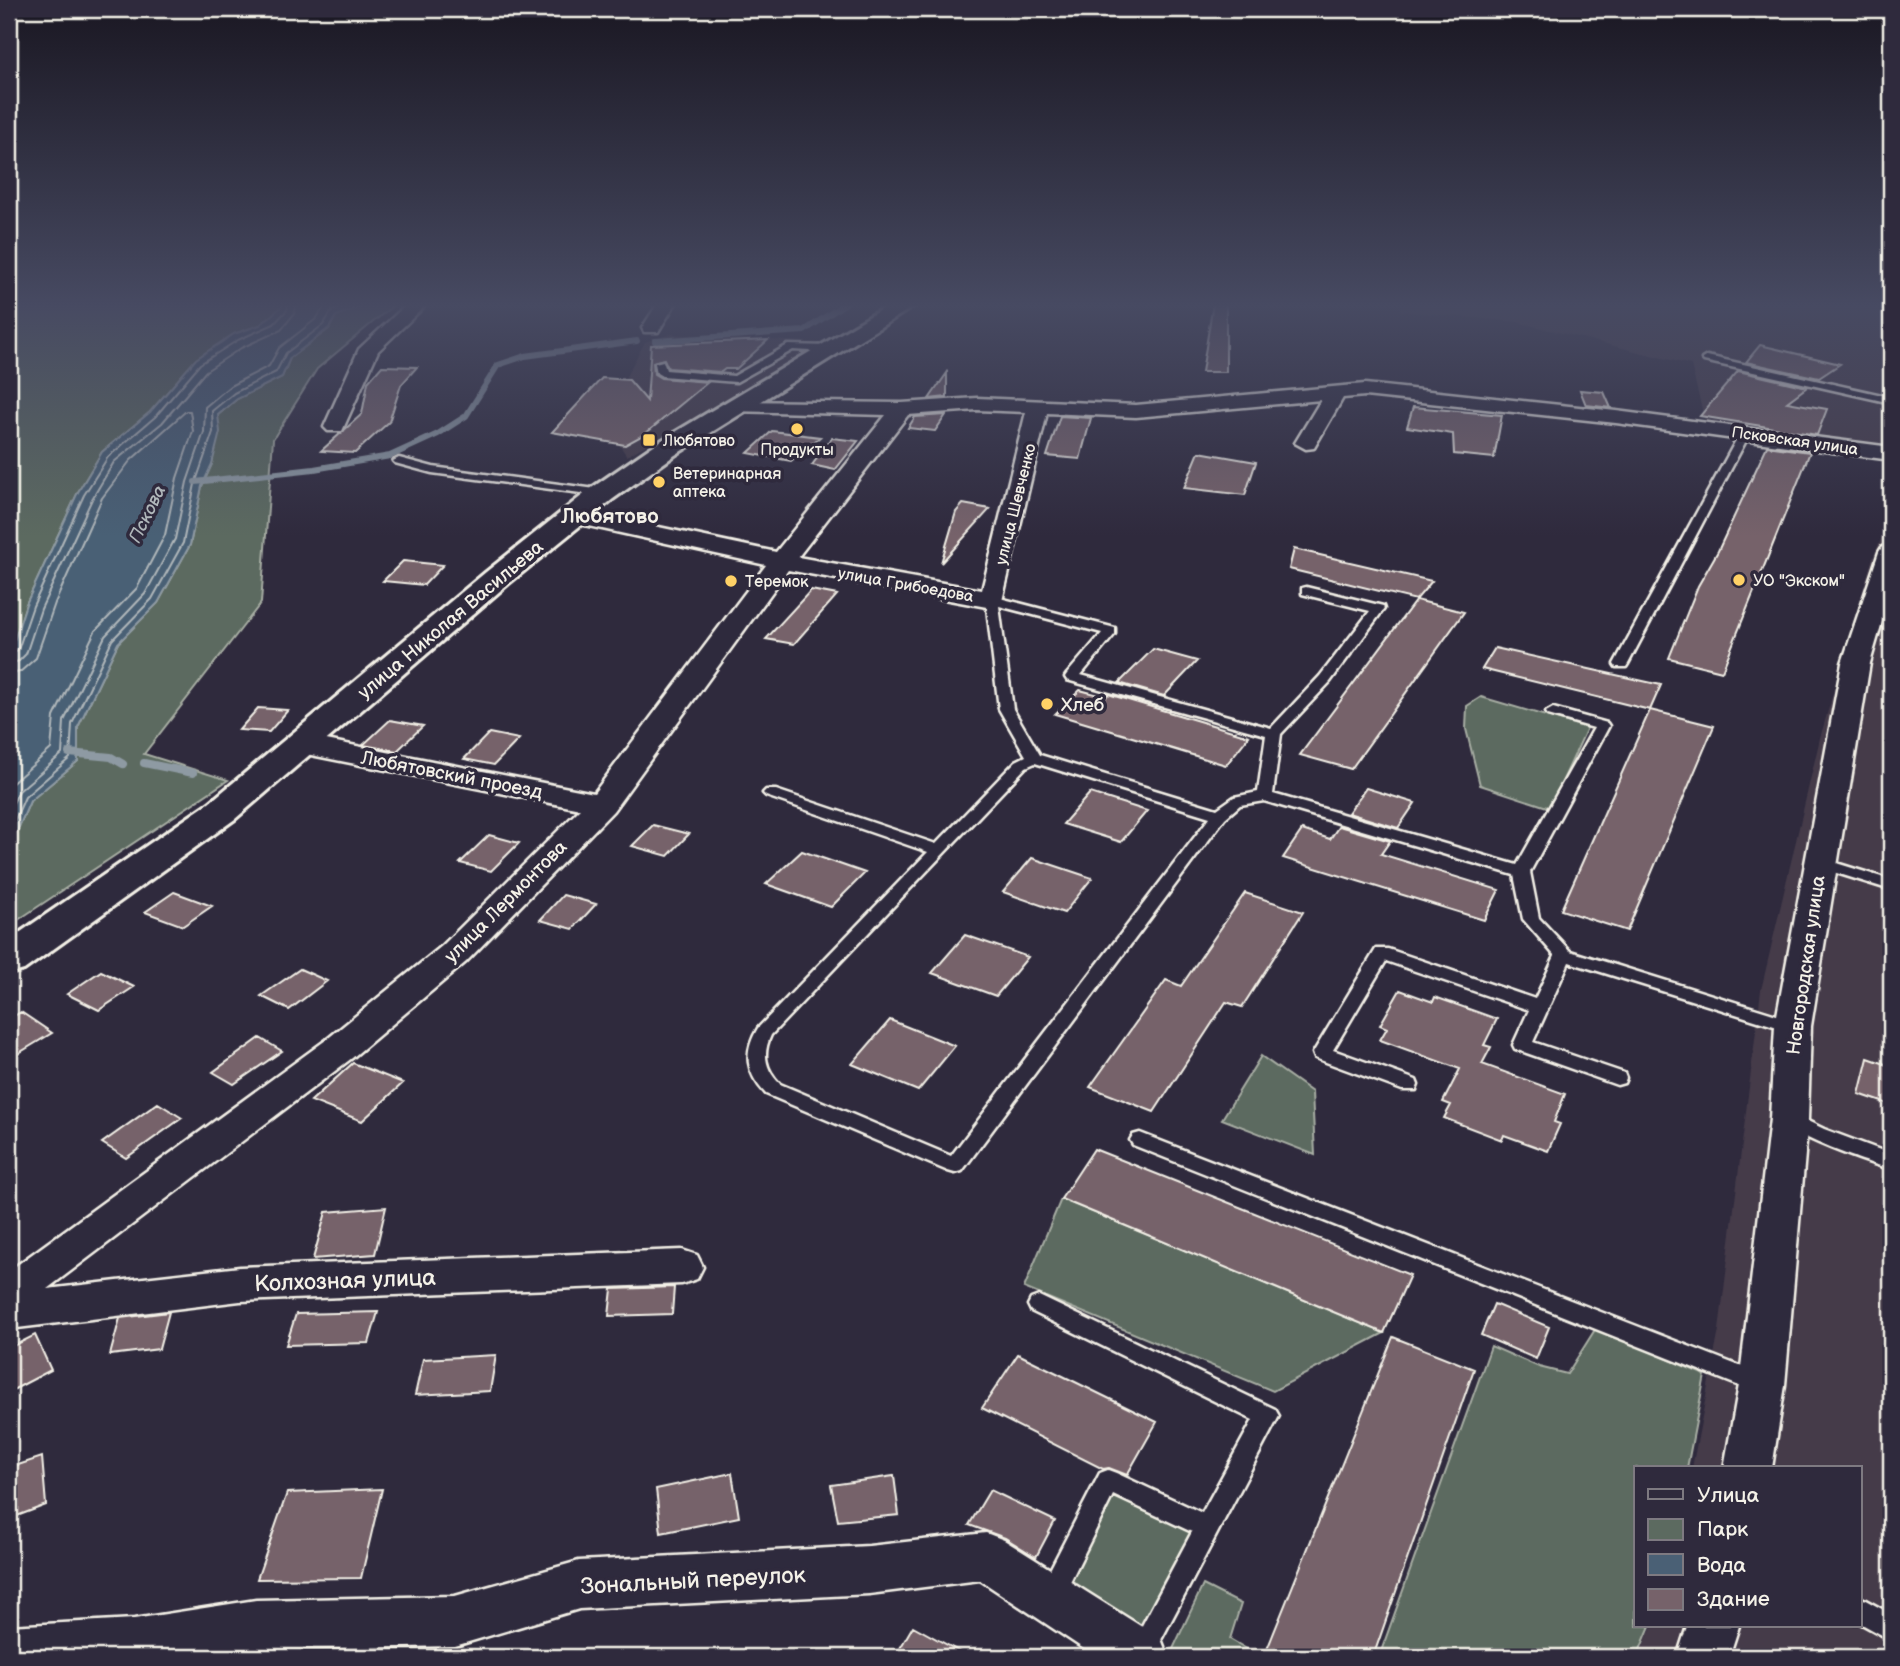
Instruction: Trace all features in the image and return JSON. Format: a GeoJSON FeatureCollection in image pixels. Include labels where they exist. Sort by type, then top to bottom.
{"type":"FeatureCollection","features":[{"type":"Feature","properties":{"kind":"main road","name":"улица Николая Васильева"},"geometry":{"type":"LineString","coordinates":[[9,960],[222,811],[603,493],[743,394],[768,381]]}},
{"type":"Feature","properties":{"kind":"street"},"geometry":{"type":"LineString","coordinates":[[335,427],[355,381]]}},
{"type":"Feature","properties":{"kind":"street","name":"Псковская улица"},"geometry":{"type":"LineString","coordinates":[[743,394],[902,409],[977,404],[1136,411],[1365,390],[1745,433],[1891,454]]}},
{"type":"Feature","properties":{"kind":"street"},"geometry":{"type":"LineString","coordinates":[[1306,443],[1336,392]]}},
{"type":"Feature","properties":{"kind":"street","name":"улица Шевченко"},"geometry":{"type":"LineString","coordinates":[[992,600],[1038,407]]}},
{"type":"Feature","properties":{"kind":"street","name":"улица Лермонтова"},"geometry":{"type":"LineString","coordinates":[[9,1294],[339,1049],[454,954],[603,804],[782,561],[902,409]]}},
{"type":"Feature","properties":{"kind":"street","name":"улица Грибоедова"},"geometry":{"type":"LineString","coordinates":[[574,516],[782,561],[992,600]]}},
{"type":"Feature","properties":{"kind":"street","name":"Новгородская улица"},"geometry":{"type":"LineString","coordinates":[[1748,1466],[1762,1385],[1789,1119],[1793,1026],[1819,863],[1856,663],[1891,551]]}},
{"type":"Feature","properties":{"kind":"street","name":"Любятовский проезд"},"geometry":{"type":"LineString","coordinates":[[301,744],[603,804]]}},
{"type":"Feature","properties":{"kind":"street","name":"Колхозная улица"},"geometry":{"type":"LineString","coordinates":[[9,1311],[240,1284],[682,1267]]}},
{"type":"Feature","properties":{"kind":"street","name":"Зональный переулок"},"geometry":{"type":"LineString","coordinates":[[9,1652],[124,1651],[256,1625],[455,1621],[579,1585],[869,1570],[986,1556],[1050,1595],[1140,1656]]}},
{"type":"Feature","properties":{"kind":"street"},"geometry":{"type":"LineString","coordinates":[[1703,1657],[1712,1628]]}},
{"type":"Feature","properties":{"kind":"lane"},"geometry":{"type":"LineString","coordinates":[[692,381],[743,394]]}},
{"type":"Feature","properties":{"kind":"lane"},"geometry":{"type":"LineString","coordinates":[[1805,381],[1891,400]]}},
{"type":"Feature","properties":{"kind":"lane"},"geometry":{"type":"LineString","coordinates":[[1621,664],[1745,433]]}},
{"type":"Feature","properties":{"kind":"lane"},"geometry":{"type":"LineString","coordinates":[[399,461],[432,470],[603,493]]}},
{"type":"Feature","properties":{"kind":"lane"},"geometry":{"type":"LineString","coordinates":[[1265,796],[1274,733],[1325,679],[1378,609],[1306,591]]}},
{"type":"Feature","properties":{"kind":"lane"},"geometry":{"type":"LineString","coordinates":[[1034,758],[1006,709],[992,600],[1110,631],[1072,677],[1274,733]]}},
{"type":"Feature","properties":{"kind":"lane"},"geometry":{"type":"LineString","coordinates":[[1553,712],[1602,726],[1522,872],[1531,919],[1564,955],[1793,1026]]}},
{"type":"Feature","properties":{"kind":"lane"},"geometry":{"type":"LineString","coordinates":[[1220,815],[1034,758],[1021,764],[764,1032],[755,1054],[759,1074],[773,1089],[955,1166],[1220,815],[1228,805],[1240,798],[1265,796],[1522,872]]}},
{"type":"Feature","properties":{"kind":"lane"},"geometry":{"type":"LineString","coordinates":[[771,793],[939,850]]}},
{"type":"Feature","properties":{"kind":"lane"},"geometry":{"type":"LineString","coordinates":[[1819,863],[1891,886]]}},
{"type":"Feature","properties":{"kind":"lane"},"geometry":{"type":"LineString","coordinates":[[1409,1085],[1322,1053],[1382,953],[1539,1007]]}},
{"type":"Feature","properties":{"kind":"lane"},"geometry":{"type":"LineString","coordinates":[[1564,955],[1522,1045],[1617,1079]]}},
{"type":"Feature","properties":{"kind":"lane"},"geometry":{"type":"LineString","coordinates":[[1789,1119],[1817,1134],[1891,1162]]}},
{"type":"Feature","properties":{"kind":"lane"},"geometry":{"type":"LineString","coordinates":[[1140,1140],[1762,1385]]}},
{"type":"Feature","properties":{"kind":"lane"},"geometry":{"type":"LineString","coordinates":[[1039,1305],[1267,1416],[1140,1656]]}},
{"type":"Feature","properties":{"kind":"lane"},"geometry":{"type":"LineString","coordinates":[[1050,1595],[1108,1481],[1208,1528]]}},
{"type":"Feature","properties":{"kind":"lane"},"geometry":{"type":"LineString","coordinates":[[1862,1610],[1891,1628]]}},
{"type":"Feature","properties":{"kind":"shaded area"},"geometry":{"type":"Polygon","coordinates":[[[624,381],[758,381],[627,456],[613,436],[608,409],[624,381]]]}},
{"type":"Feature","properties":{"kind":"shaded area"},"geometry":{"type":"Polygon","coordinates":[[[1695,381],[1891,381],[1891,453],[1706,426],[1695,381]]]}},
{"type":"Feature","properties":{"kind":"shaded area"},"geometry":{"type":"Polygon","coordinates":[[[1891,516],[1891,1657],[1638,1657],[1651,1628],[1862,1628],[1862,1466],[1692,1466],[1719,1330],[1761,990],[1820,738],[1872,560],[1891,516]]]}},
{"type":"Feature","properties":{"kind":"green space"},"geometry":{"type":"Polygon","coordinates":[[[9,381],[177,381],[150,412],[102,452],[78,492],[26,604],[9,657],[9,381]]]}},
{"type":"Feature","properties":{"kind":"green space"},"geometry":{"type":"Polygon","coordinates":[[[274,381],[310,381],[273,439],[261,603],[144,754],[228,780],[9,926],[9,850],[30,801],[78,761],[78,727],[118,643],[158,603],[190,545],[202,486],[212,464],[218,415],[237,399],[274,381]]]}},
{"type":"Feature","properties":{"kind":"green space"},"geometry":{"type":"Polygon","coordinates":[[[1481,697],[1587,728],[1550,808],[1480,785],[1466,729],[1467,706],[1481,697]]]}},
{"type":"Feature","properties":{"kind":"green space"},"geometry":{"type":"Polygon","coordinates":[[[1261,1056],[1312,1092],[1315,1155],[1222,1119],[1261,1056]]]}},
{"type":"Feature","properties":{"kind":"green space"},"geometry":{"type":"Polygon","coordinates":[[[1061,1199],[1384,1333],[1273,1391],[1024,1288],[1061,1199]]]}},
{"type":"Feature","properties":{"kind":"green space"},"geometry":{"type":"Polygon","coordinates":[[[1596,1328],[1705,1375],[1687,1466],[1634,1466],[1634,1628],[1649,1628],[1637,1657],[1379,1657],[1491,1346],[1539,1367],[1567,1374],[1596,1328]]]}},
{"type":"Feature","properties":{"kind":"green space"},"geometry":{"type":"Polygon","coordinates":[[[1108,1482],[1203,1529],[1143,1636],[1056,1584],[1108,1482]]]}},
{"type":"Feature","properties":{"kind":"green space"},"geometry":{"type":"Polygon","coordinates":[[[1203,1585],[1241,1604],[1230,1639],[1260,1657],[1183,1657],[1172,1651],[1203,1585]]]}},
{"type":"Feature","properties":{"kind":"water","name":"Пскова"},"geometry":{"type":"Polygon","coordinates":[[[177,381],[274,381],[237,399],[218,415],[220,432],[212,464],[202,486],[190,545],[158,603],[118,643],[78,727],[78,761],[30,801],[9,850],[9,657],[26,604],[78,492],[102,452],[150,412],[177,381]]]}},
{"type":"Feature","properties":{"kind":"building"},"geometry":{"type":"Polygon","coordinates":[[[405,381],[389,422],[355,453],[321,451],[362,414],[368,382],[405,381]]]}},
{"type":"Feature","properties":{"kind":"building"},"geometry":{"type":"Polygon","coordinates":[[[599,381],[630,381],[647,401],[648,381],[708,382],[645,434],[625,445],[552,432],[599,381]]]}},
{"type":"Feature","properties":{"kind":"building"},"geometry":{"type":"Polygon","coordinates":[[[942,381],[947,381],[947,397],[929,399],[942,381]]]}},
{"type":"Feature","properties":{"kind":"building"},"geometry":{"type":"Polygon","coordinates":[[[1730,381],[1780,381],[1807,387],[1787,402],[1827,409],[1817,435],[1700,416],[1730,381]]]}},
{"type":"Feature","properties":{"kind":"building"},"geometry":{"type":"Polygon","coordinates":[[[1580,390],[1604,392],[1611,408],[1586,405],[1580,390]]]}},
{"type":"Feature","properties":{"kind":"building"},"geometry":{"type":"Polygon","coordinates":[[[1413,407],[1502,415],[1494,458],[1454,454],[1453,434],[1407,427],[1413,407]]]}},
{"type":"Feature","properties":{"kind":"building"},"geometry":{"type":"Polygon","coordinates":[[[946,415],[935,431],[908,428],[915,417],[946,415]]]}},
{"type":"Feature","properties":{"kind":"building"},"geometry":{"type":"Polygon","coordinates":[[[1060,416],[1091,418],[1080,459],[1047,456],[1060,416]]]}},
{"type":"Feature","properties":{"kind":"building"},"geometry":{"type":"Polygon","coordinates":[[[772,431],[820,437],[791,461],[748,453],[772,431]]]}},
{"type":"Feature","properties":{"kind":"building"},"geometry":{"type":"Polygon","coordinates":[[[832,438],[858,441],[835,470],[812,465],[832,438]]]}},
{"type":"Feature","properties":{"kind":"building"},"geometry":{"type":"Polygon","coordinates":[[[1767,446],[1810,452],[1722,671],[1669,658],[1698,586],[1718,551],[1767,446]]]}},
{"type":"Feature","properties":{"kind":"building"},"geometry":{"type":"Polygon","coordinates":[[[1199,452],[1256,462],[1245,495],[1184,488],[1199,452]]]}},
{"type":"Feature","properties":{"kind":"building"},"geometry":{"type":"Polygon","coordinates":[[[963,504],[990,509],[941,563],[956,512],[963,504]]]}},
{"type":"Feature","properties":{"kind":"building"},"geometry":{"type":"Polygon","coordinates":[[[1294,549],[1432,581],[1416,600],[1289,569],[1294,549]]]}},
{"type":"Feature","properties":{"kind":"building"},"geometry":{"type":"Polygon","coordinates":[[[403,561],[443,565],[424,585],[383,581],[403,561]]]}},
{"type":"Feature","properties":{"kind":"building"},"geometry":{"type":"Polygon","coordinates":[[[811,590],[837,595],[794,644],[766,639],[811,590]]]}},
{"type":"Feature","properties":{"kind":"building"},"geometry":{"type":"Polygon","coordinates":[[[1416,600],[1464,612],[1351,769],[1300,755],[1416,600]]]}},
{"type":"Feature","properties":{"kind":"building"},"geometry":{"type":"Polygon","coordinates":[[[1495,648],[1661,685],[1650,710],[1482,669],[1495,648]]]}},
{"type":"Feature","properties":{"kind":"building"},"geometry":{"type":"Polygon","coordinates":[[[1153,649],[1197,661],[1164,696],[1119,683],[1153,649]]]}},
{"type":"Feature","properties":{"kind":"building"},"geometry":{"type":"Polygon","coordinates":[[[1080,690],[1106,697],[1108,694],[1249,736],[1226,765],[1055,714],[1080,690]]]}},
{"type":"Feature","properties":{"kind":"building"},"geometry":{"type":"Polygon","coordinates":[[[258,708],[288,710],[269,732],[239,730],[258,708]]]}},
{"type":"Feature","properties":{"kind":"building"},"geometry":{"type":"Polygon","coordinates":[[[1650,710],[1714,726],[1627,931],[1561,910],[1650,710]]]}},
{"type":"Feature","properties":{"kind":"building"},"geometry":{"type":"Polygon","coordinates":[[[390,720],[423,726],[397,751],[363,745],[390,720]]]}},
{"type":"Feature","properties":{"kind":"building"},"geometry":{"type":"Polygon","coordinates":[[[489,733],[519,739],[494,765],[464,759],[489,733]]]}},
{"type":"Feature","properties":{"kind":"building"},"geometry":{"type":"Polygon","coordinates":[[[1366,788],[1415,803],[1398,828],[1348,813],[1366,788]]]}},
{"type":"Feature","properties":{"kind":"building"},"geometry":{"type":"Polygon","coordinates":[[[1090,793],[1147,811],[1121,842],[1063,824],[1090,793]]]}},
{"type":"Feature","properties":{"kind":"building"},"geometry":{"type":"Polygon","coordinates":[[[653,825],[689,834],[668,856],[632,846],[653,825]]]}},
{"type":"Feature","properties":{"kind":"building"},"geometry":{"type":"Polygon","coordinates":[[[1339,826],[1390,841],[1381,854],[1499,890],[1484,920],[1283,858],[1302,830],[1330,839],[1339,826]]]}},
{"type":"Feature","properties":{"kind":"building"},"geometry":{"type":"Polygon","coordinates":[[[489,835],[519,843],[491,871],[460,863],[489,835]]]}},
{"type":"Feature","properties":{"kind":"building"},"geometry":{"type":"Polygon","coordinates":[[[802,851],[865,873],[831,907],[766,884],[802,851]]]}},
{"type":"Feature","properties":{"kind":"building"},"geometry":{"type":"Polygon","coordinates":[[[1032,858],[1092,878],[1064,913],[1003,892],[1032,858]]]}},
{"type":"Feature","properties":{"kind":"building"},"geometry":{"type":"Polygon","coordinates":[[[174,892],[212,906],[183,926],[145,912],[174,892]]]}},
{"type":"Feature","properties":{"kind":"building"},"geometry":{"type":"Polygon","coordinates":[[[1245,893],[1303,912],[1242,1007],[1226,1002],[1154,1112],[1090,1087],[1166,980],[1181,986],[1245,893]]]}},
{"type":"Feature","properties":{"kind":"building"},"geometry":{"type":"Polygon","coordinates":[[[563,895],[596,904],[573,929],[540,920],[563,895]]]}},
{"type":"Feature","properties":{"kind":"building"},"geometry":{"type":"Polygon","coordinates":[[[965,935],[1028,957],[996,996],[932,973],[965,935]]]}},
{"type":"Feature","properties":{"kind":"building"},"geometry":{"type":"Polygon","coordinates":[[[300,969],[327,981],[289,1010],[261,996],[300,969]]]}},
{"type":"Feature","properties":{"kind":"building"},"geometry":{"type":"Polygon","coordinates":[[[101,971],[134,987],[99,1010],[67,994],[101,971]]]}},
{"type":"Feature","properties":{"kind":"building"},"geometry":{"type":"Polygon","coordinates":[[[1400,990],[1433,1002],[1435,997],[1497,1019],[1484,1045],[1491,1047],[1482,1064],[1565,1094],[1554,1122],[1560,1124],[1548,1151],[1504,1135],[1502,1140],[1444,1118],[1451,1105],[1443,1102],[1460,1069],[1380,1040],[1387,1028],[1380,1025],[1400,990]]]}},
{"type":"Feature","properties":{"kind":"building"},"geometry":{"type":"Polygon","coordinates":[[[21,1012],[52,1033],[9,1059],[9,1019],[21,1012]]]}},
{"type":"Feature","properties":{"kind":"building"},"geometry":{"type":"Polygon","coordinates":[[[890,1020],[955,1046],[918,1091],[852,1064],[890,1020]]]}},
{"type":"Feature","properties":{"kind":"building"},"geometry":{"type":"Polygon","coordinates":[[[260,1038],[282,1051],[234,1084],[213,1072],[260,1038]]]}},
{"type":"Feature","properties":{"kind":"building"},"geometry":{"type":"Polygon","coordinates":[[[1868,1058],[1891,1066],[1891,1105],[1859,1094],[1868,1058]]]}},
{"type":"Feature","properties":{"kind":"building"},"geometry":{"type":"Polygon","coordinates":[[[353,1063],[403,1083],[362,1121],[311,1101],[353,1063]]]}},
{"type":"Feature","properties":{"kind":"building"},"geometry":{"type":"Polygon","coordinates":[[[158,1103],[182,1118],[126,1158],[102,1143],[158,1103]]]}},
{"type":"Feature","properties":{"kind":"building"},"geometry":{"type":"Polygon","coordinates":[[[1094,1149],[1410,1275],[1384,1333],[1061,1199],[1094,1149]]]}},
{"type":"Feature","properties":{"kind":"building"},"geometry":{"type":"Polygon","coordinates":[[[386,1207],[375,1254],[313,1259],[326,1212],[386,1207]]]}},
{"type":"Feature","properties":{"kind":"building"},"geometry":{"type":"Polygon","coordinates":[[[674,1287],[672,1314],[609,1316],[612,1289],[674,1287]]]}},
{"type":"Feature","properties":{"kind":"building"},"geometry":{"type":"Polygon","coordinates":[[[1494,1304],[1549,1327],[1536,1359],[1481,1335],[1494,1304]]]}},
{"type":"Feature","properties":{"kind":"building"},"geometry":{"type":"Polygon","coordinates":[[[169,1312],[159,1349],[110,1355],[120,1318],[169,1312]]]}},
{"type":"Feature","properties":{"kind":"building"},"geometry":{"type":"Polygon","coordinates":[[[378,1312],[369,1343],[286,1345],[296,1314],[378,1312]]]}},
{"type":"Feature","properties":{"kind":"building"},"geometry":{"type":"Polygon","coordinates":[[[35,1335],[51,1370],[9,1392],[9,1348],[35,1335]]]}},
{"type":"Feature","properties":{"kind":"building"},"geometry":{"type":"Polygon","coordinates":[[[1393,1337],[1474,1369],[1373,1657],[1264,1657],[1393,1337]]]}},
{"type":"Feature","properties":{"kind":"building"},"geometry":{"type":"Polygon","coordinates":[[[1018,1354],[1157,1422],[1127,1475],[1109,1468],[1103,1469],[982,1408],[1018,1354]]]}},
{"type":"Feature","properties":{"kind":"building"},"geometry":{"type":"Polygon","coordinates":[[[496,1355],[490,1391],[415,1395],[423,1359],[496,1355]]]}},
{"type":"Feature","properties":{"kind":"building"},"geometry":{"type":"Polygon","coordinates":[[[42,1457],[46,1505],[9,1519],[9,1468],[42,1457]]]}},
{"type":"Feature","properties":{"kind":"building"},"geometry":{"type":"Polygon","coordinates":[[[732,1473],[739,1517],[661,1533],[656,1489],[732,1473]]]}},
{"type":"Feature","properties":{"kind":"building"},"geometry":{"type":"Polygon","coordinates":[[[894,1476],[899,1515],[838,1521],[831,1485],[894,1476]]]}},
{"type":"Feature","properties":{"kind":"building"},"geometry":{"type":"Polygon","coordinates":[[[382,1489],[361,1578],[257,1579],[287,1493],[382,1489]]]}},
{"type":"Feature","properties":{"kind":"building"},"geometry":{"type":"Polygon","coordinates":[[[990,1490],[1055,1521],[1036,1557],[1005,1538],[969,1525],[990,1490]]]}},
{"type":"Feature","properties":{"kind":"building"},"geometry":{"type":"Polygon","coordinates":[[[913,1626],[969,1657],[895,1657],[913,1626]]]}},
{"type":"Feature","properties":{"kind":"waterway"},"geometry":{"type":"LineString","coordinates":[[195,482],[314,469],[390,456],[438,434],[466,416],[488,381]]}},
{"type":"Feature","properties":{"kind":"waterway"},"geometry":{"type":"LineString","coordinates":[[69,753],[111,757],[123,764]]}},
{"type":"Feature","properties":{"kind":"waterway"},"geometry":{"type":"LineString","coordinates":[[144,763],[193,773]]}},
{"type":"Feature","properties":{"kind":"place","name":"Продукты"},"geometry":{"type":"Point","coordinates":[797,429]}},
{"type":"Feature","properties":{"kind":"place","name":"Любятово"},"geometry":{"type":"Point","coordinates":[649,440]}},
{"type":"Feature","properties":{"kind":"place","name":"Ветеринарная аптека"},"geometry":{"type":"Point","coordinates":[659,482]}},
{"type":"Feature","properties":{"kind":"place","name":"УО \"Экском\""},"geometry":{"type":"Point","coordinates":[1739,580]}},
{"type":"Feature","properties":{"kind":"place","name":"Теремок"},"geometry":{"type":"Point","coordinates":[731,581]}},
{"type":"Feature","properties":{"kind":"place","name":"Хлеб"},"geometry":{"type":"Point","coordinates":[1047,704]}},
{"type":"Feature","properties":{"kind":"district","name":"Любятово"},"geometry":{"type":"Point","coordinates":[610,516]}}]}
